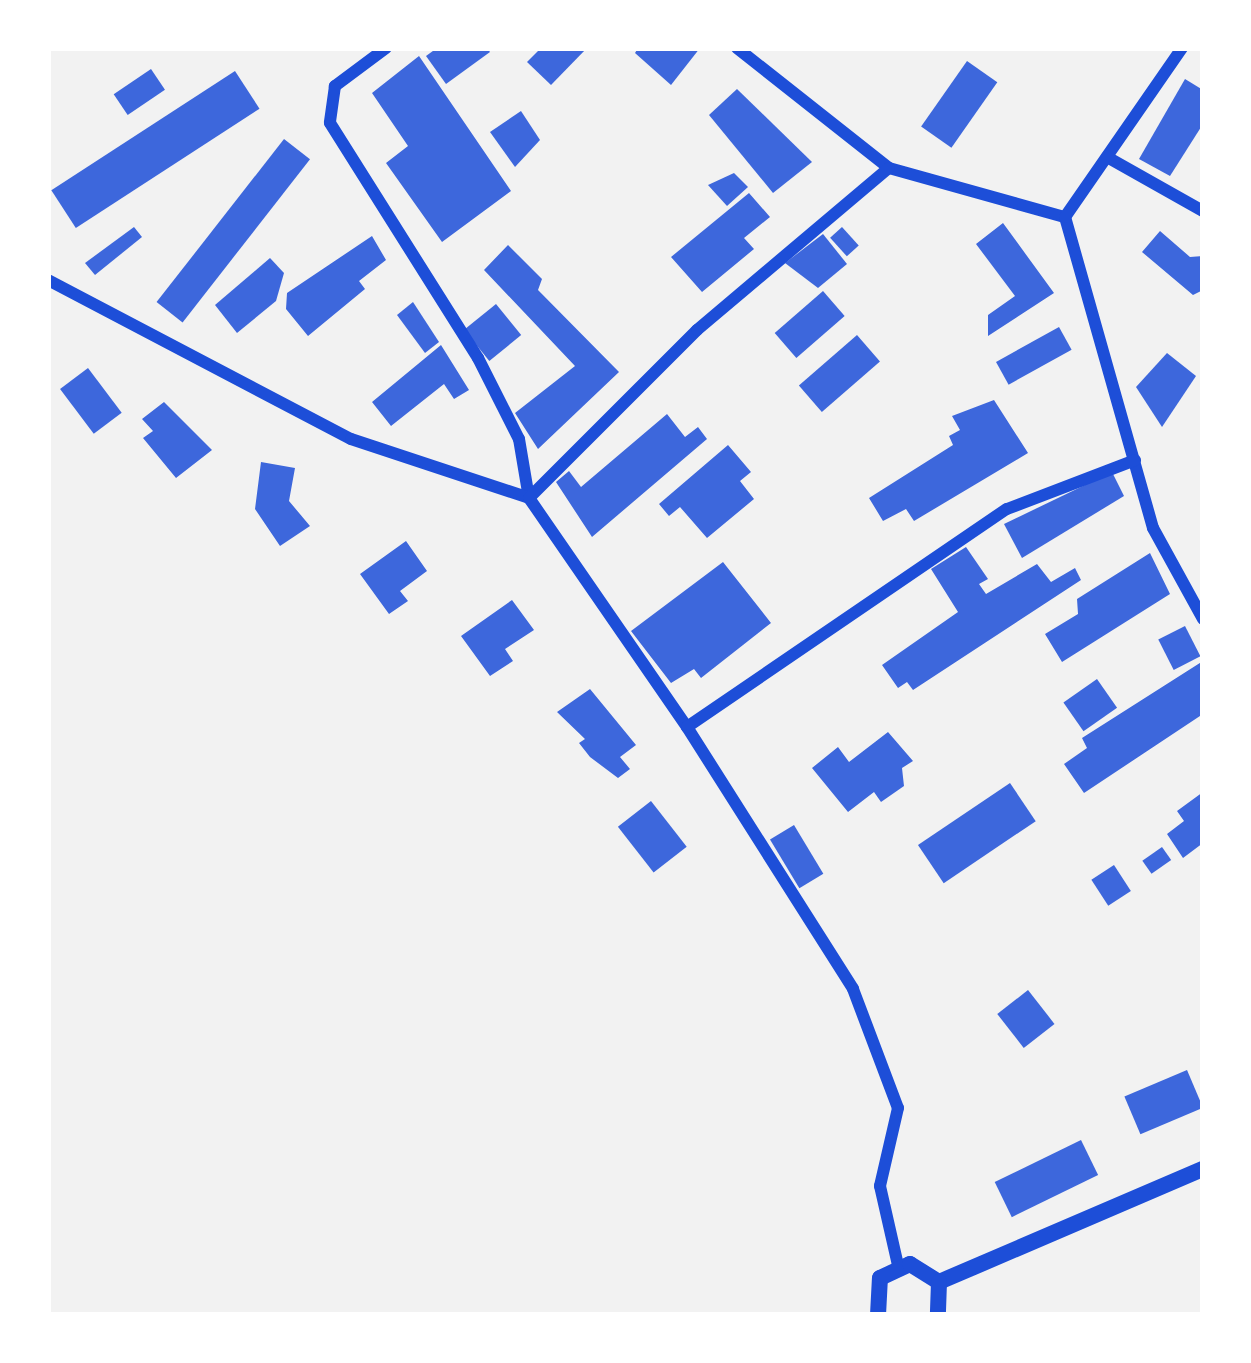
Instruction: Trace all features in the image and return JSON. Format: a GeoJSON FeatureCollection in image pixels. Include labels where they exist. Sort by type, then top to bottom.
{"type":"FeatureCollection","features":[{"type":"Feature","properties":{"kind":"street"},"geometry":{"type":"LineString","coordinates":[[386,48],[335,86],[330,123],[478,358],[519,440],[529,498],[687,727],[853,989],[880,1050],[898,1108],[880,1186],[898,1265]]}},
{"type":"Feature","properties":{"kind":"street"},"geometry":{"type":"LineString","coordinates":[[737,48],[889,168],[1065,217]]}},
{"type":"Feature","properties":{"kind":"street"},"geometry":{"type":"LineString","coordinates":[[1065,217],[1182,48]]}},
{"type":"Feature","properties":{"kind":"street"},"geometry":{"type":"LineString","coordinates":[[1107,157],[1203,211]]}},
{"type":"Feature","properties":{"kind":"street"},"geometry":{"type":"LineString","coordinates":[[529,498],[697,330],[889,168]]}},
{"type":"Feature","properties":{"kind":"street"},"geometry":{"type":"LineString","coordinates":[[1065,217],[1153,528],[1203,619]]}},
{"type":"Feature","properties":{"kind":"street"},"geometry":{"type":"LineString","coordinates":[[48,280],[333,431],[529,498]]}},
{"type":"Feature","properties":{"kind":"street"},"geometry":{"type":"LineString","coordinates":[[687,727],[1007,509],[1135,460]]}},
{"type":"Feature","properties":{"kind":"street"},"geometry":{"type":"LineString","coordinates":[[939,1282],[1203,1169]]}},
{"type":"Feature","properties":{"kind":"street"},"geometry":{"type":"LineString","coordinates":[[874,1314],[880,1278],[898,1265],[922,1267],[939,1282]]}},
{"type":"Feature","properties":{"kind":"street"},"geometry":{"type":"LineString","coordinates":[[938,1315],[939,1282]]}},
{"type":"Feature","properties":{"kind":"building"},"geometry":{"type":"Polygon","coordinates":[[[437,48],[487,48],[490,52],[446,84],[426,56],[437,48]]]}},
{"type":"Feature","properties":{"kind":"building"},"geometry":{"type":"Polygon","coordinates":[[[541,48],[587,48],[551,85],[527,62],[541,48]]]}},
{"type":"Feature","properties":{"kind":"building"},"geometry":{"type":"Polygon","coordinates":[[[638,48],[700,48],[671,85],[635,53],[638,48]]]}},
{"type":"Feature","properties":{"kind":"building"},"geometry":{"type":"Polygon","coordinates":[[[419,56],[511,191],[442,242],[386,163],[408,146],[372,93],[419,56]]]}},
{"type":"Feature","properties":{"kind":"building"},"geometry":{"type":"Polygon","coordinates":[[[967,61],[997,82],[951,148],[921,127],[967,61]]]}},
{"type":"Feature","properties":{"kind":"building"},"geometry":{"type":"Polygon","coordinates":[[[151,69],[165,90],[128,115],[114,94],[151,69]]]}},
{"type":"Feature","properties":{"kind":"building"},"geometry":{"type":"Polygon","coordinates":[[[235,71],[260,109],[76,228],[51,190],[235,71]]]}},
{"type":"Feature","properties":{"kind":"building"},"geometry":{"type":"Polygon","coordinates":[[[1185,79],[1203,90],[1203,124],[1170,176],[1139,159],[1185,79]]]}},
{"type":"Feature","properties":{"kind":"building"},"geometry":{"type":"Polygon","coordinates":[[[737,89],[812,162],[773,193],[709,115],[737,89]]]}},
{"type":"Feature","properties":{"kind":"building"},"geometry":{"type":"Polygon","coordinates":[[[521,111],[540,140],[515,167],[490,132],[521,111]]]}},
{"type":"Feature","properties":{"kind":"building"},"geometry":{"type":"Polygon","coordinates":[[[284,139],[310,159],[183,322],[157,302],[284,139]]]}},
{"type":"Feature","properties":{"kind":"building"},"geometry":{"type":"Polygon","coordinates":[[[734,173],[748,187],[727,206],[708,185],[734,173]]]}},
{"type":"Feature","properties":{"kind":"building"},"geometry":{"type":"Polygon","coordinates":[[[749,193],[770,217],[744,238],[754,249],[702,292],[671,257],[749,193]]]}},
{"type":"Feature","properties":{"kind":"building"},"geometry":{"type":"Polygon","coordinates":[[[1003,223],[1054,293],[988,336],[988,315],[1015,296],[976,244],[1003,223]]]}},
{"type":"Feature","properties":{"kind":"building"},"geometry":{"type":"Polygon","coordinates":[[[134,227],[142,237],[95,275],[85,263],[134,227]]]}},
{"type":"Feature","properties":{"kind":"building"},"geometry":{"type":"Polygon","coordinates":[[[842,227],[859,246],[847,256],[830,238],[842,227]]]}},
{"type":"Feature","properties":{"kind":"building"},"geometry":{"type":"Polygon","coordinates":[[[1160,231],[1190,257],[1203,256],[1203,290],[1193,295],[1142,252],[1160,231]]]}},
{"type":"Feature","properties":{"kind":"building"},"geometry":{"type":"Polygon","coordinates":[[[823,234],[847,264],[818,288],[785,263],[823,234]]]}},
{"type":"Feature","properties":{"kind":"building"},"geometry":{"type":"Polygon","coordinates":[[[372,236],[386,260],[359,281],[365,289],[308,336],[286,309],[287,293],[372,236]]]}},
{"type":"Feature","properties":{"kind":"building"},"geometry":{"type":"Polygon","coordinates":[[[508,245],[542,279],[538,290],[619,372],[538,449],[515,413],[575,366],[484,270],[508,245]]]}},
{"type":"Feature","properties":{"kind":"building"},"geometry":{"type":"Polygon","coordinates":[[[270,258],[284,273],[276,301],[237,333],[215,305],[270,258]]]}},
{"type":"Feature","properties":{"kind":"building"},"geometry":{"type":"Polygon","coordinates":[[[823,291],[845,316],[796,358],[775,333],[823,291]]]}},
{"type":"Feature","properties":{"kind":"building"},"geometry":{"type":"Polygon","coordinates":[[[413,302],[439,342],[425,353],[397,315],[413,302]]]}},
{"type":"Feature","properties":{"kind":"building"},"geometry":{"type":"Polygon","coordinates":[[[496,304],[521,335],[489,361],[464,330],[496,304]]]}},
{"type":"Feature","properties":{"kind":"building"},"geometry":{"type":"Polygon","coordinates":[[[1059,327],[1072,350],[1009,385],[996,362],[1059,327]]]}},
{"type":"Feature","properties":{"kind":"building"},"geometry":{"type":"Polygon","coordinates":[[[857,335],[880,361],[822,412],[799,386],[857,335]]]}},
{"type":"Feature","properties":{"kind":"building"},"geometry":{"type":"Polygon","coordinates":[[[441,345],[469,390],[454,399],[444,384],[391,426],[372,402],[441,345]]]}},
{"type":"Feature","properties":{"kind":"building"},"geometry":{"type":"Polygon","coordinates":[[[1167,353],[1196,376],[1162,427],[1136,387],[1167,353]]]}},
{"type":"Feature","properties":{"kind":"building"},"geometry":{"type":"Polygon","coordinates":[[[88,368],[122,413],[94,434],[60,389],[88,368]]]}},
{"type":"Feature","properties":{"kind":"building"},"geometry":{"type":"Polygon","coordinates":[[[994,400],[1028,453],[914,521],[906,509],[883,521],[869,498],[953,445],[949,436],[960,430],[952,416],[994,400]]]}},
{"type":"Feature","properties":{"kind":"building"},"geometry":{"type":"Polygon","coordinates":[[[164,402],[212,450],[176,478],[143,438],[153,431],[142,419],[164,402]]]}},
{"type":"Feature","properties":{"kind":"building"},"geometry":{"type":"Polygon","coordinates":[[[667,414],[685,437],[698,427],[707,439],[592,537],[556,482],[569,471],[581,487],[667,414]]]}},
{"type":"Feature","properties":{"kind":"building"},"geometry":{"type":"Polygon","coordinates":[[[728,445],[751,472],[740,481],[754,499],[707,538],[680,507],[669,516],[659,504],[728,445]]]}},
{"type":"Feature","properties":{"kind":"building"},"geometry":{"type":"Polygon","coordinates":[[[261,462],[295,468],[289,501],[310,526],[280,546],[255,509],[261,462]]]}},
{"type":"Feature","properties":{"kind":"building"},"geometry":{"type":"Polygon","coordinates":[[[1112,472],[1124,496],[1022,558],[1004,524],[1112,472]]]}},
{"type":"Feature","properties":{"kind":"building"},"geometry":{"type":"Polygon","coordinates":[[[406,541],[427,571],[400,591],[408,601],[389,614],[360,574],[406,541]]]}},
{"type":"Feature","properties":{"kind":"building"},"geometry":{"type":"Polygon","coordinates":[[[966,547],[988,579],[979,584],[986,594],[1037,564],[1051,582],[1075,568],[1081,580],[913,690],[907,682],[898,688],[882,665],[958,612],[931,569],[966,547]]]}},
{"type":"Feature","properties":{"kind":"building"},"geometry":{"type":"Polygon","coordinates":[[[1150,553],[1170,594],[1062,662],[1045,634],[1078,614],[1077,599],[1150,553]]]}},
{"type":"Feature","properties":{"kind":"building"},"geometry":{"type":"Polygon","coordinates":[[[723,562],[771,623],[701,678],[694,669],[671,683],[631,631],[723,562]]]}},
{"type":"Feature","properties":{"kind":"building"},"geometry":{"type":"Polygon","coordinates":[[[512,600],[534,630],[505,649],[513,661],[490,676],[461,636],[512,600]]]}},
{"type":"Feature","properties":{"kind":"building"},"geometry":{"type":"Polygon","coordinates":[[[1185,626],[1200,656],[1174,670],[1158,640],[1185,626]]]}},
{"type":"Feature","properties":{"kind":"building"},"geometry":{"type":"Polygon","coordinates":[[[1203,661],[1203,714],[1084,793],[1064,764],[1087,748],[1082,738],[1203,661]]]}},
{"type":"Feature","properties":{"kind":"building"},"geometry":{"type":"Polygon","coordinates":[[[1097,679],[1117,708],[1083,731],[1063,703],[1097,679]]]}},
{"type":"Feature","properties":{"kind":"building"},"geometry":{"type":"Polygon","coordinates":[[[590,689],[636,745],[620,757],[630,769],[618,778],[590,757],[579,743],[585,739],[557,712],[590,689]]]}},
{"type":"Feature","properties":{"kind":"building"},"geometry":{"type":"Polygon","coordinates":[[[888,732],[913,761],[902,768],[904,786],[881,802],[874,792],[848,812],[812,768],[838,747],[849,762],[888,732]]]}},
{"type":"Feature","properties":{"kind":"building"},"geometry":{"type":"Polygon","coordinates":[[[1010,783],[1036,821],[944,883],[918,845],[1010,783]]]}},
{"type":"Feature","properties":{"kind":"building"},"geometry":{"type":"Polygon","coordinates":[[[1203,792],[1203,843],[1183,858],[1167,834],[1184,821],[1177,811],[1203,792]]]}},
{"type":"Feature","properties":{"kind":"building"},"geometry":{"type":"Polygon","coordinates":[[[651,801],[687,847],[654,873],[618,827],[651,801]]]}},
{"type":"Feature","properties":{"kind":"building"},"geometry":{"type":"Polygon","coordinates":[[[794,825],[823,874],[799,888],[770,839],[794,825]]]}},
{"type":"Feature","properties":{"kind":"building"},"geometry":{"type":"Polygon","coordinates":[[[1162,847],[1171,860],[1152,874],[1142,861],[1162,847]]]}},
{"type":"Feature","properties":{"kind":"building"},"geometry":{"type":"Polygon","coordinates":[[[1114,865],[1131,891],[1108,906],[1091,880],[1114,865]]]}},
{"type":"Feature","properties":{"kind":"building"},"geometry":{"type":"Polygon","coordinates":[[[1028,990],[1054,1024],[1024,1048],[997,1014],[1028,990]]]}},
{"type":"Feature","properties":{"kind":"building"},"geometry":{"type":"Polygon","coordinates":[[[1187,1070],[1203,1108],[1140,1134],[1124,1097],[1187,1070]]]}},
{"type":"Feature","properties":{"kind":"building"},"geometry":{"type":"Polygon","coordinates":[[[1081,1140],[1098,1175],[1012,1217],[995,1182],[1081,1140]]]}}]}
